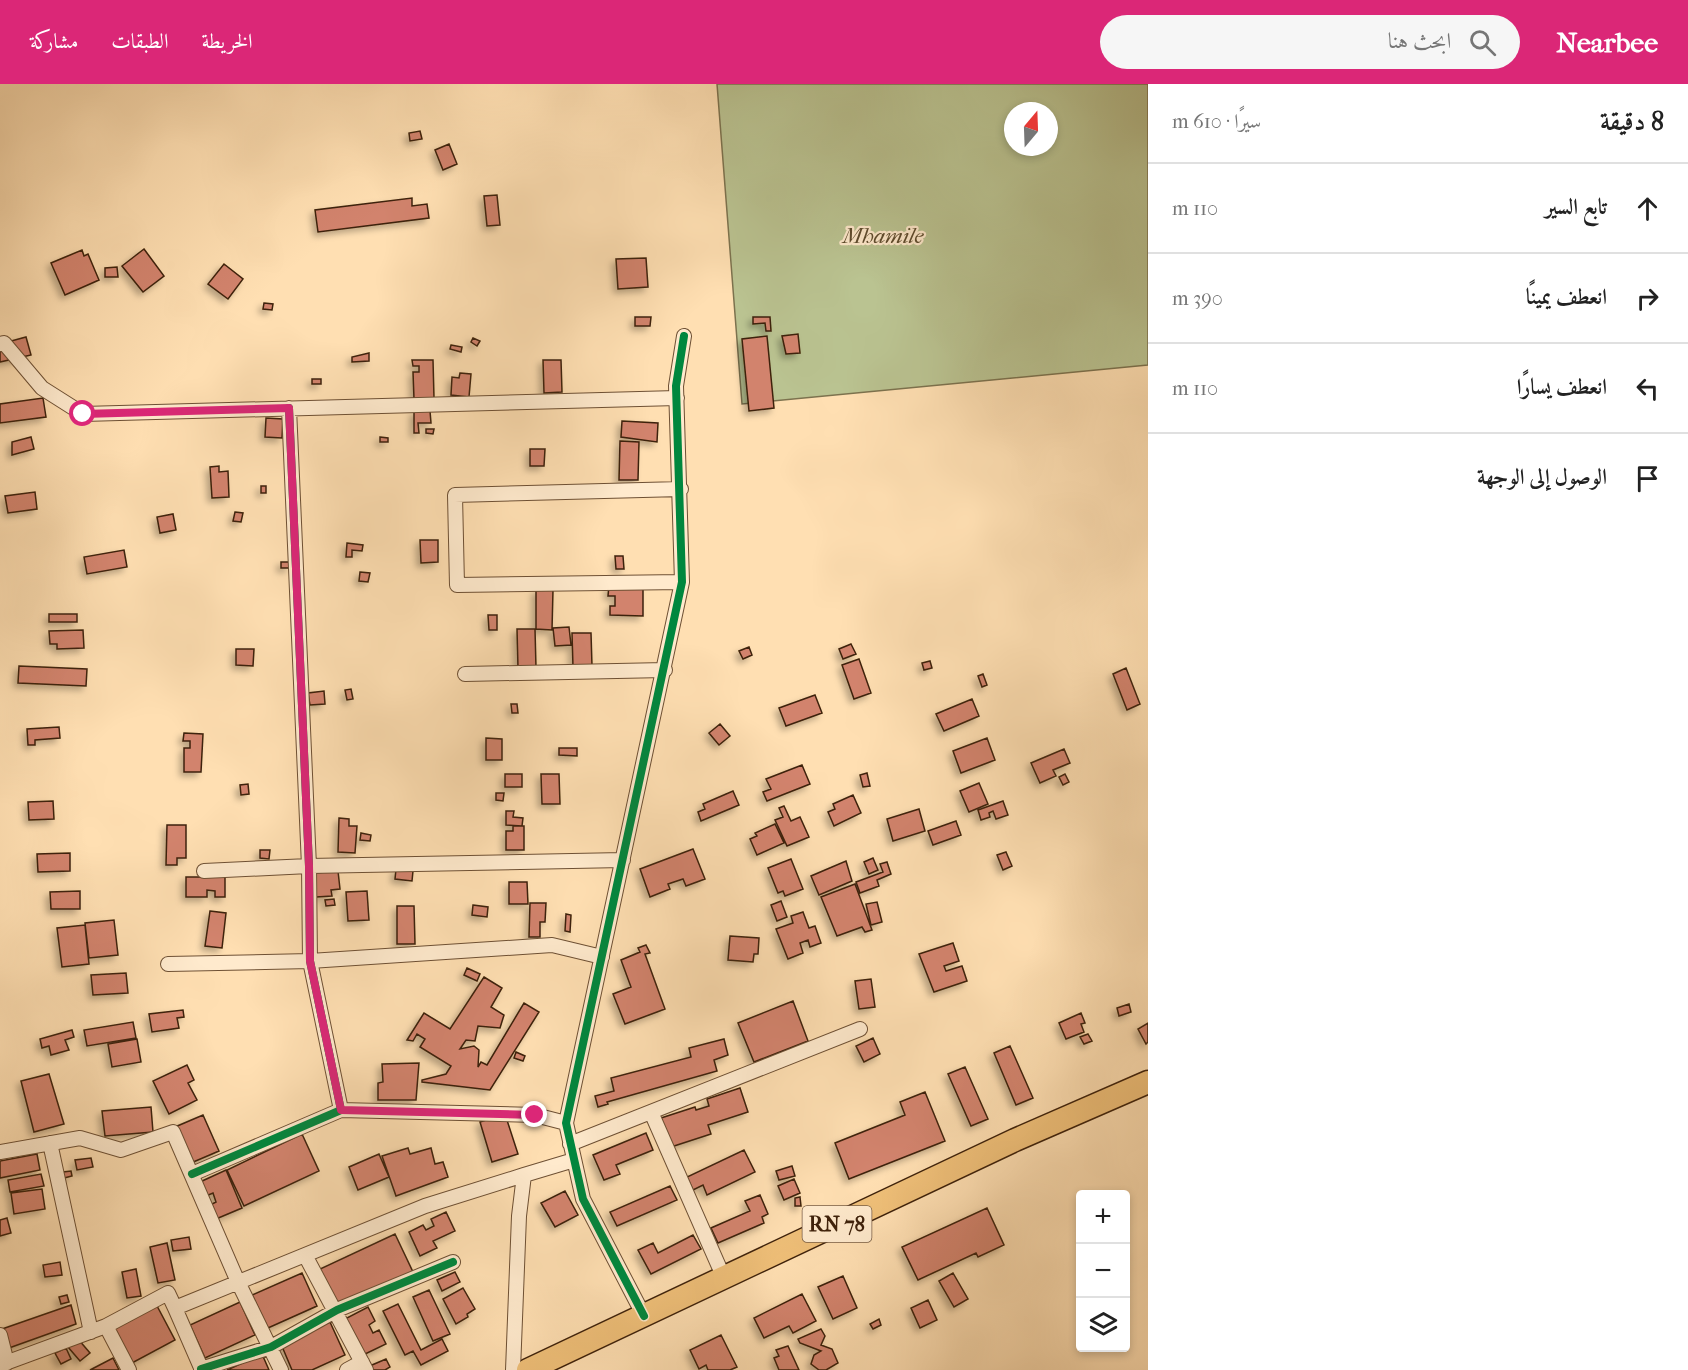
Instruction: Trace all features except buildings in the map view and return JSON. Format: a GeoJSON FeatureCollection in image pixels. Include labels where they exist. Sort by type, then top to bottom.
{"type":"FeatureCollection","features":[{"type":"Feature","properties":{"kind":"main road","name":"RN 78"},"geometry":{"type":"LineString","coordinates":[[528,1370],[1016,1140],[1148,1082]]}},
{"type":"Feature","properties":{"kind":"main road","name":"RN 78"},"geometry":{"type":"LineString","coordinates":[[564,1370],[1148,1094]]}},
{"type":"Feature","properties":{"kind":"street"},"geometry":{"type":"LineString","coordinates":[[644,1316],[583,1199],[566,1123],[665,670],[682,582],[677,398],[684,336]]}},
{"type":"Feature","properties":{"kind":"street"},"geometry":{"type":"LineString","coordinates":[[0,344],[4,343],[42,388],[83,414],[677,398]]}},
{"type":"Feature","properties":{"kind":"street"},"geometry":{"type":"LineString","coordinates":[[289,408],[309,866],[310,961],[341,1110]]}},
{"type":"Feature","properties":{"kind":"street"},"geometry":{"type":"LineString","coordinates":[[681,489],[455,495],[455,506],[457,585],[682,582]]}},
{"type":"Feature","properties":{"kind":"street"},"geometry":{"type":"LineString","coordinates":[[465,674],[665,670]]}},
{"type":"Feature","properties":{"kind":"street"},"geometry":{"type":"LineString","coordinates":[[204,871],[309,866],[623,860]]}},
{"type":"Feature","properties":{"kind":"street"},"geometry":{"type":"LineString","coordinates":[[168,964],[310,961],[552,945],[602,957]]}},
{"type":"Feature","properties":{"kind":"street"},"geometry":{"type":"LineString","coordinates":[[570,1144],[860,1029]]}},
{"type":"Feature","properties":{"kind":"street"},"geometry":{"type":"LineString","coordinates":[[192,1174],[341,1110],[535,1115],[566,1123]]}},
{"type":"Feature","properties":{"kind":"street"},"geometry":{"type":"LineString","coordinates":[[651,1112],[724,1278]]}},
{"type":"Feature","properties":{"kind":"street"},"geometry":{"type":"LineString","coordinates":[[0,1152],[80,1138],[121,1150],[173,1132],[238,1282],[281,1370]]}},
{"type":"Feature","properties":{"kind":"street"},"geometry":{"type":"LineString","coordinates":[[50,1143],[91,1332]]}},
{"type":"Feature","properties":{"kind":"street"},"geometry":{"type":"LineString","coordinates":[[175,1308],[425,1206],[574,1160]]}},
{"type":"Feature","properties":{"kind":"street"},"geometry":{"type":"LineString","coordinates":[[513,1370],[519,1216],[524,1175]]}},
{"type":"Feature","properties":{"kind":"street"},"geometry":{"type":"LineString","coordinates":[[305,1255],[364,1366],[347,1370]]}},
{"type":"Feature","properties":{"kind":"street"},"geometry":{"type":"LineString","coordinates":[[0,1335],[4,1364],[106,1326],[168,1293],[201,1369],[271,1347],[336,1311],[453,1262]]}},
{"type":"Feature","properties":{"kind":"street"},"geometry":{"type":"LineString","coordinates":[[106,1326],[129,1370]]}},
{"type":"Feature","properties":{"kind":"green space","name":"Mhamile"},"geometry":{"type":"Polygon","coordinates":[[[717,84],[1148,84],[1148,365],[742,404],[717,84]]]}},
{"type":"Feature","properties":{"kind":"cycle path"},"geometry":{"type":"LineString","coordinates":[[644,1316],[583,1199],[566,1123],[682,582],[676,386],[684,336]]}},
{"type":"Feature","properties":{"kind":"cycle path"},"geometry":{"type":"LineString","coordinates":[[192,1174],[341,1110],[310,961],[309,866],[289,408]]}},
{"type":"Feature","properties":{"kind":"cycle path"},"geometry":{"type":"LineString","coordinates":[[201,1369],[271,1347],[337,1310],[453,1262]]}},
{"type":"Feature","properties":{"kind":"route"},"geometry":{"type":"LineString","coordinates":[[83,414],[289,408],[309,866],[310,961],[341,1110],[535,1115]]}}]}
